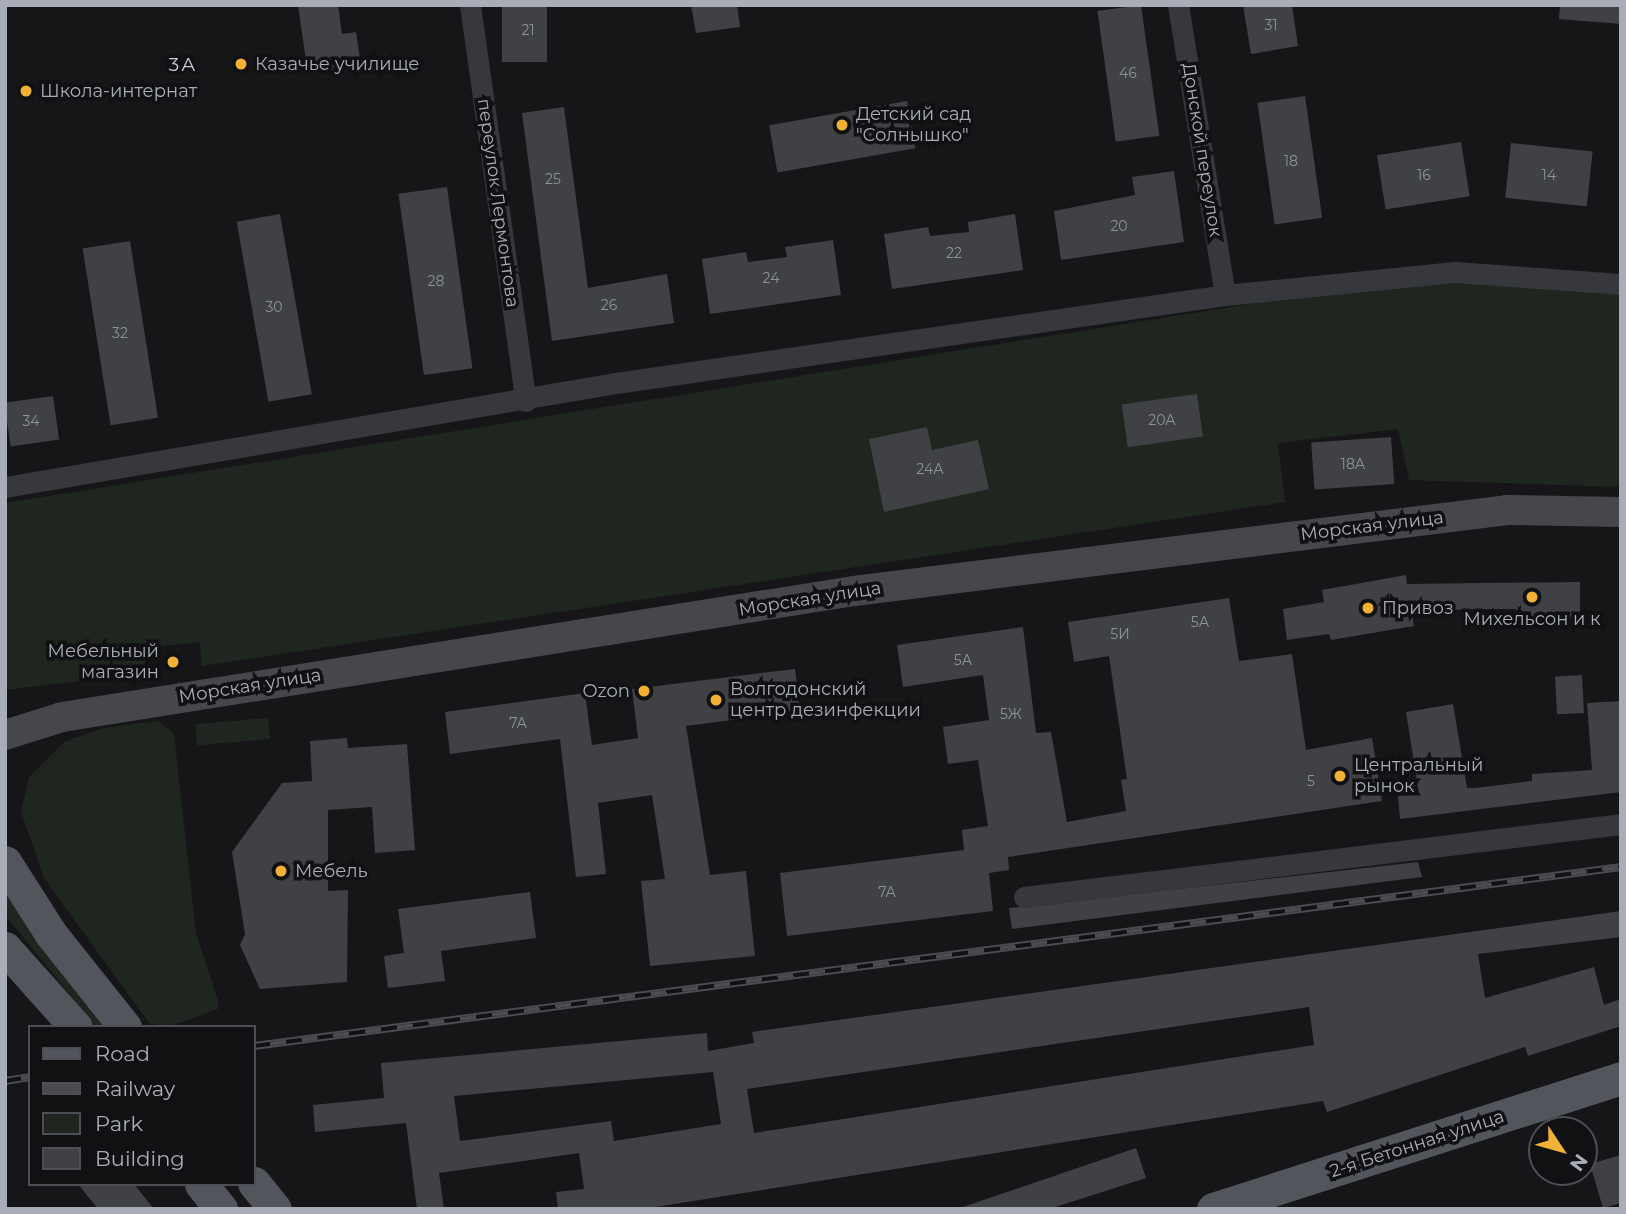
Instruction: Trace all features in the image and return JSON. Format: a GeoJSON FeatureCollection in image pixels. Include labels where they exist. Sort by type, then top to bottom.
{"type":"FeatureCollection","features":[{"type":"Feature","properties":{"kind":"main road"},"geometry":{"type":"LineString","coordinates":[[5,862],[51,934],[123,1025]]}},
{"type":"Feature","properties":{"kind":"main road"},"geometry":{"type":"LineString","coordinates":[[5,948],[74,1025]]}},
{"type":"Feature","properties":{"kind":"main road","name":"2-я Бетонная улица"},"geometry":{"type":"LineString","coordinates":[[1213,1209],[1621,1078]]}},
{"type":"Feature","properties":{"kind":"main road"},"geometry":{"type":"LineString","coordinates":[[256,1185],[275,1209]]}},
{"type":"Feature","properties":{"kind":"main road"},"geometry":{"type":"LineString","coordinates":[[203,1186],[220,1209]]}},
{"type":"Feature","properties":{"kind":"street","name":"переулок Лермонтова"},"geometry":{"type":"LineString","coordinates":[[470,5],[526,401]]}},
{"type":"Feature","properties":{"kind":"street","name":"Донской переулок"},"geometry":{"type":"LineString","coordinates":[[1178,5],[1225,295]]}},
{"type":"Feature","properties":{"kind":"street"},"geometry":{"type":"LineString","coordinates":[[5,487],[526,401],[1225,295],[1455,272],[1621,284]]}},
{"type":"Feature","properties":{"kind":"street","name":"Морская улица"},"geometry":{"type":"LineString","coordinates":[[5,735],[62,717],[854,591],[1507,510],[1621,512]]}},
{"type":"Feature","properties":{"kind":"street"},"geometry":{"type":"LineString","coordinates":[[1024,897],[1621,824]]}},
{"type":"Feature","properties":{"kind":"green space"},"geometry":{"type":"Polygon","coordinates":[[[1462,270],[1621,281],[1621,487],[1409,480],[1398,429],[1278,443],[1285,502],[202,666],[200,642],[145,648],[146,673],[5,690],[5,503],[1462,270]]]}},
{"type":"Feature","properties":{"kind":"green space"},"geometry":{"type":"Polygon","coordinates":[[[268,718],[270,739],[197,745],[195,724],[268,718]]]}},
{"type":"Feature","properties":{"kind":"green space"},"geometry":{"type":"Polygon","coordinates":[[[158,721],[174,734],[196,933],[218,1001],[218,1009],[173,1025],[149,1023],[44,878],[21,812],[29,777],[64,742],[103,728],[158,721]]]}},
{"type":"Feature","properties":{"kind":"green space"},"geometry":{"type":"Polygon","coordinates":[[[5,891],[109,1025],[94,1025],[5,915],[5,891]]]}},
{"type":"Feature","properties":{"kind":"building"},"geometry":{"type":"Polygon","coordinates":[[[298,5],[338,5],[342,34],[356,32],[361,66],[308,74],[298,5]]]}},
{"type":"Feature","properties":{"kind":"building"},"geometry":{"type":"Polygon","coordinates":[[[502,5],[547,5],[547,62],[502,62],[502,5]]]}},
{"type":"Feature","properties":{"kind":"building"},"geometry":{"type":"Polygon","coordinates":[[[691,5],[737,5],[740,27],[696,33],[691,5]]]}},
{"type":"Feature","properties":{"kind":"building"},"geometry":{"type":"Polygon","coordinates":[[[1141,5],[1159,136],[1116,142],[1097,11],[1141,5]]]}},
{"type":"Feature","properties":{"kind":"building"},"geometry":{"type":"Polygon","coordinates":[[[1243,5],[1292,5],[1298,46],[1251,54],[1243,5]]]}},
{"type":"Feature","properties":{"kind":"building"},"geometry":{"type":"Polygon","coordinates":[[[1560,5],[1621,5],[1621,24],[1559,19],[1560,5]]]}},
{"type":"Feature","properties":{"kind":"building"},"geometry":{"type":"Polygon","coordinates":[[[1305,96],[1322,218],[1275,224],[1257,103],[1305,96]]]}},
{"type":"Feature","properties":{"kind":"building"},"geometry":{"type":"Polygon","coordinates":[[[907,101],[915,148],[777,173],[769,125],[907,101]]]}},
{"type":"Feature","properties":{"kind":"building"},"geometry":{"type":"Polygon","coordinates":[[[564,107],[588,288],[667,274],[674,323],[552,341],[522,113],[564,107]]]}},
{"type":"Feature","properties":{"kind":"building"},"geometry":{"type":"Polygon","coordinates":[[[1461,142],[1470,196],[1386,210],[1377,155],[1461,142]]]}},
{"type":"Feature","properties":{"kind":"building"},"geometry":{"type":"Polygon","coordinates":[[[1511,143],[1593,152],[1587,206],[1505,198],[1511,143]]]}},
{"type":"Feature","properties":{"kind":"building"},"geometry":{"type":"Polygon","coordinates":[[[1174,171],[1184,242],[1061,260],[1054,211],[1135,195],[1132,177],[1174,171]]]}},
{"type":"Feature","properties":{"kind":"building"},"geometry":{"type":"Polygon","coordinates":[[[447,187],[472,368],[424,375],[398,194],[447,187]]]}},
{"type":"Feature","properties":{"kind":"building"},"geometry":{"type":"Polygon","coordinates":[[[280,214],[312,394],[268,402],[237,222],[280,214]]]}},
{"type":"Feature","properties":{"kind":"building"},"geometry":{"type":"Polygon","coordinates":[[[1015,214],[1023,270],[892,289],[884,234],[928,227],[930,236],[969,232],[968,222],[1015,214]]]}},
{"type":"Feature","properties":{"kind":"building"},"geometry":{"type":"Polygon","coordinates":[[[833,240],[841,295],[710,314],[702,259],[746,252],[748,262],[787,257],[785,247],[833,240]]]}},
{"type":"Feature","properties":{"kind":"building"},"geometry":{"type":"Polygon","coordinates":[[[130,241],[158,418],[111,425],[83,249],[130,241]]]}},
{"type":"Feature","properties":{"kind":"building"},"geometry":{"type":"Polygon","coordinates":[[[1197,394],[1203,437],[1128,447],[1122,405],[1197,394]]]}},
{"type":"Feature","properties":{"kind":"building"},"geometry":{"type":"Polygon","coordinates":[[[53,396],[59,440],[11,446],[5,403],[53,396]]]}},
{"type":"Feature","properties":{"kind":"building"},"geometry":{"type":"Polygon","coordinates":[[[927,427],[932,450],[978,440],[989,489],[884,512],[869,439],[927,427]]]}},
{"type":"Feature","properties":{"kind":"building"},"geometry":{"type":"Polygon","coordinates":[[[1391,437],[1394,484],[1314,489],[1311,443],[1391,437]]]}},
{"type":"Feature","properties":{"kind":"building"},"geometry":{"type":"Polygon","coordinates":[[[1406,575],[1407,584],[1580,582],[1580,617],[1516,617],[1516,609],[1466,609],[1412,614],[1414,626],[1331,640],[1329,634],[1287,640],[1283,609],[1324,602],[1322,590],[1406,575]]]}},
{"type":"Feature","properties":{"kind":"building"},"geometry":{"type":"Polygon","coordinates":[[[1229,598],[1239,661],[1292,654],[1306,750],[1372,738],[1382,801],[1008,857],[1009,870],[989,873],[993,911],[787,936],[780,873],[964,850],[962,830],[988,826],[978,760],[948,764],[943,727],[989,720],[983,675],[903,687],[897,645],[1023,627],[1036,733],[1051,732],[1067,822],[1126,811],[1121,780],[1127,779],[1109,656],[1074,662],[1068,622],[1229,598]]]}},
{"type":"Feature","properties":{"kind":"building"},"geometry":{"type":"Polygon","coordinates":[[[795,669],[800,711],[686,726],[710,875],[746,871],[755,956],[650,966],[641,881],[665,879],[652,795],[598,803],[606,874],[576,877],[560,739],[450,754],[445,712],[585,693],[592,745],[638,738],[632,689],[795,669]]]}},
{"type":"Feature","properties":{"kind":"building"},"geometry":{"type":"Polygon","coordinates":[[[1582,675],[1584,713],[1557,714],[1555,676],[1582,675]]]}},
{"type":"Feature","properties":{"kind":"building"},"geometry":{"type":"Polygon","coordinates":[[[1621,701],[1621,792],[1400,819],[1398,796],[1419,794],[1406,712],[1453,704],[1467,788],[1475,788],[1532,781],[1532,774],[1592,770],[1587,703],[1621,701]]]}},
{"type":"Feature","properties":{"kind":"building","name":"Мебель"},"geometry":{"type":"Polygon","coordinates":[[[347,738],[348,748],[407,744],[415,850],[375,853],[372,807],[328,810],[328,891],[348,890],[347,982],[260,989],[240,945],[245,934],[232,852],[282,783],[312,781],[310,741],[347,738]]]}},
{"type":"Feature","properties":{"kind":"building"},"geometry":{"type":"Polygon","coordinates":[[[1418,862],[1422,877],[1012,929],[1009,908],[1418,862]]]}},
{"type":"Feature","properties":{"kind":"building"},"geometry":{"type":"Polygon","coordinates":[[[530,892],[536,938],[441,951],[445,981],[388,988],[384,956],[404,953],[398,909],[530,892]]]}},
{"type":"Feature","properties":{"kind":"building"},"geometry":{"type":"Polygon","coordinates":[[[1621,911],[1621,937],[1478,954],[1485,998],[1594,967],[1604,1005],[1621,999],[1621,1026],[1528,1056],[1525,1047],[1327,1112],[1323,1101],[643,1209],[558,1209],[556,1192],[584,1189],[579,1153],[439,1173],[444,1209],[417,1209],[406,1123],[315,1132],[313,1105],[384,1098],[381,1063],[707,1033],[708,1051],[754,1043],[752,1032],[1621,911]],[[1309,1007],[747,1089],[754,1133],[1314,1045],[1309,1007]],[[713,1072],[454,1096],[460,1141],[611,1121],[614,1141],[721,1124],[713,1072]]]}},
{"type":"Feature","properties":{"kind":"building"},"geometry":{"type":"Polygon","coordinates":[[[1136,1148],[1146,1178],[1049,1209],[957,1209],[1136,1148]]]}},
{"type":"Feature","properties":{"kind":"building"},"geometry":{"type":"Polygon","coordinates":[[[1621,1155],[1621,1203],[1603,1208],[1596,1186],[1598,1162],[1621,1155]]]}},
{"type":"Feature","properties":{"kind":"building"},"geometry":{"type":"Polygon","coordinates":[[[80,1186],[136,1186],[154,1209],[98,1209],[80,1186]]]}},
{"type":"Feature","properties":{"kind":"railway"},"geometry":{"type":"LineString","coordinates":[[256,1046],[1621,867]]}},
{"type":"Feature","properties":{"kind":"railway"},"geometry":{"type":"LineString","coordinates":[[5,1081],[28,1077]]}},
{"type":"Feature","properties":{"kind":"place","name":"Казачье училище"},"geometry":{"type":"Point","coordinates":[241,64]}},
{"type":"Feature","properties":{"kind":"place","name":"Школа-интернат"},"geometry":{"type":"Point","coordinates":[26,91]}},
{"type":"Feature","properties":{"kind":"place","name":"Детский сад \"Солнышко\""},"geometry":{"type":"Point","coordinates":[842,125]}},
{"type":"Feature","properties":{"kind":"place","name":"Михельсон и к"},"geometry":{"type":"Point","coordinates":[1532,597]}},
{"type":"Feature","properties":{"kind":"place","name":"Привоз"},"geometry":{"type":"Point","coordinates":[1368,608]}},
{"type":"Feature","properties":{"kind":"place","name":"Мебельный магазин"},"geometry":{"type":"Point","coordinates":[173,662]}},
{"type":"Feature","properties":{"kind":"place","name":"Ozon"},"geometry":{"type":"Point","coordinates":[644,691]}},
{"type":"Feature","properties":{"kind":"place","name":"Волгодонский центр дезинфекции"},"geometry":{"type":"Point","coordinates":[716,700]}},
{"type":"Feature","properties":{"kind":"place","name":"Центральный рынок"},"geometry":{"type":"Point","coordinates":[1340,776]}},
{"type":"Feature","properties":{"kind":"place","name":"Мебель"},"geometry":{"type":"Point","coordinates":[281,871]}},
{"type":"Feature","properties":{"kind":"district","name":"3А"},"geometry":{"type":"Point","coordinates":[183,65]}}]}
